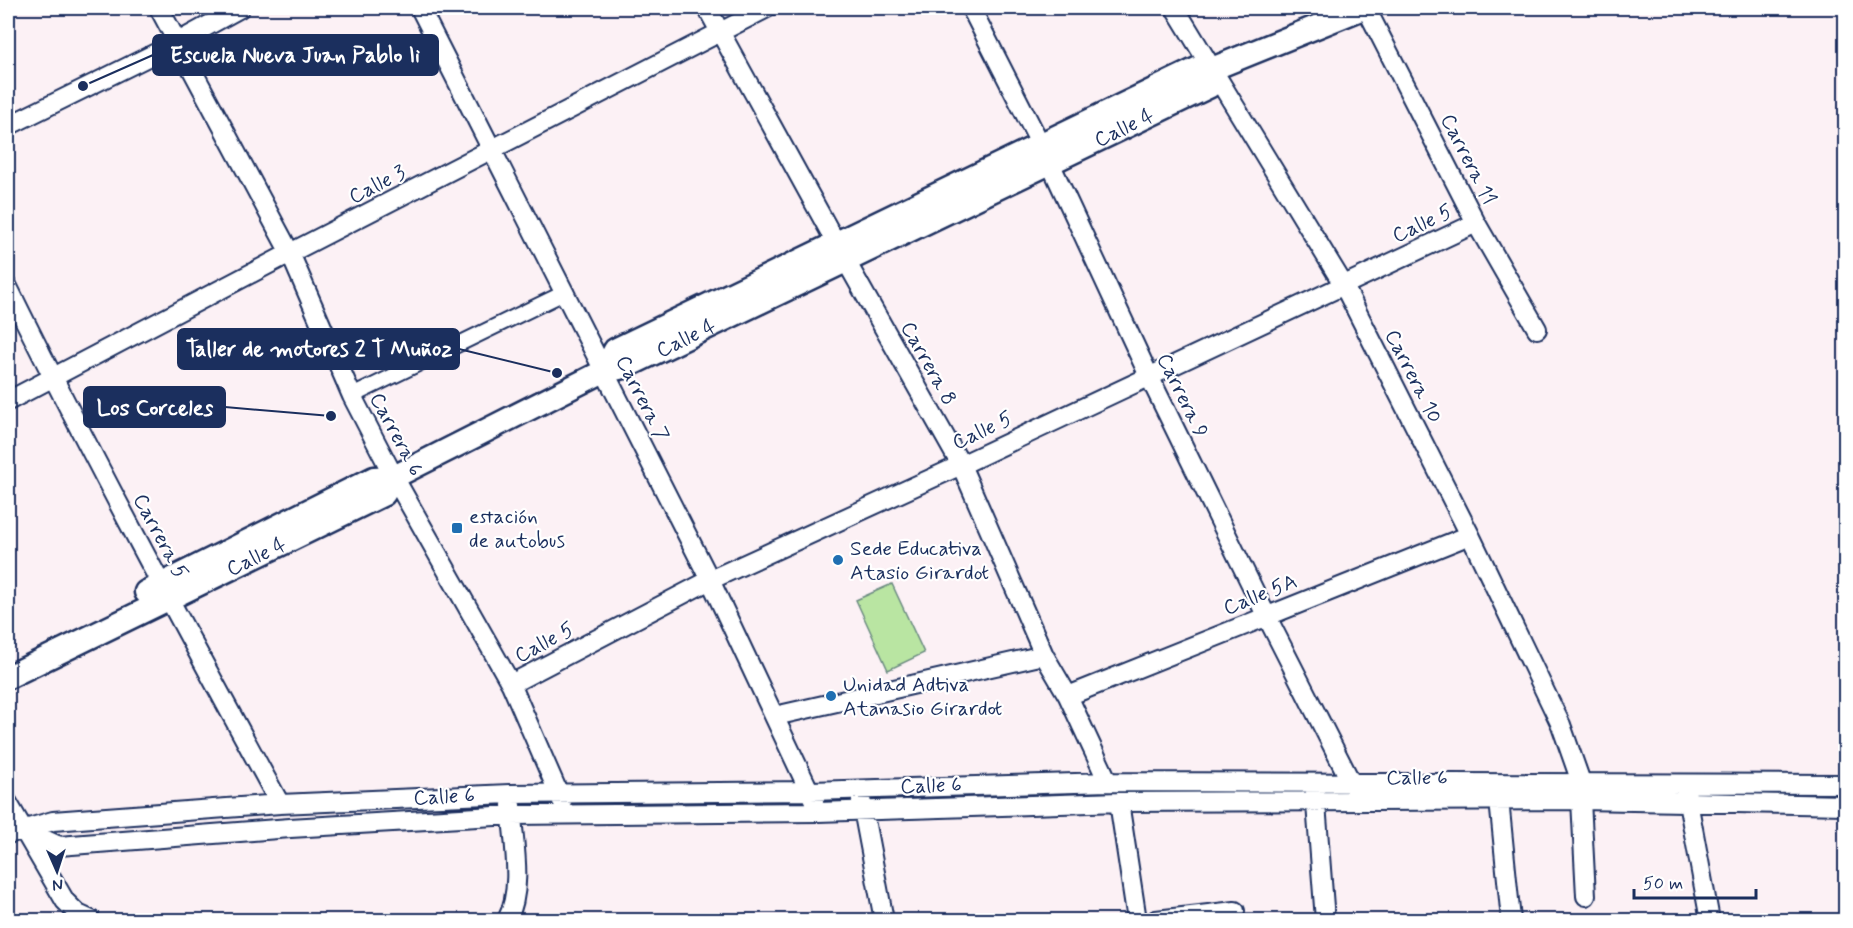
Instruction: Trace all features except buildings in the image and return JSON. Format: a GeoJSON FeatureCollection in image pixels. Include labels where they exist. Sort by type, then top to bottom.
{"type":"FeatureCollection","features":[{"type":"Feature","properties":{"kind":"street","name":"Carrera 6"},"geometry":{"type":"LineString","coordinates":[[159,8],[290,253],[352,396],[394,477],[511,684],[567,814]]}},
{"type":"Feature","properties":{"kind":"street"},"geometry":{"type":"LineString","coordinates":[[8,126],[178,42],[240,8]]}},
{"type":"Feature","properties":{"kind":"street","name":"Carrera 7"},"geometry":{"type":"LineString","coordinates":[[420,8],[710,580],[811,790],[818,812]]}},
{"type":"Feature","properties":{"kind":"street","name":"Carrera 8"},"geometry":{"type":"LineString","coordinates":[[707,8],[961,465],[1044,655],[1068,696],[1108,782]]}},
{"type":"Feature","properties":{"kind":"street","name":"Calle 3"},"geometry":{"type":"LineString","coordinates":[[8,401],[290,253],[492,151],[720,30],[767,8]]}},
{"type":"Feature","properties":{"kind":"street","name":"Carrera 9"},"geometry":{"type":"LineString","coordinates":[[971,8],[1045,154],[1149,376],[1266,615],[1352,781],[1359,800]]}},
{"type":"Feature","properties":{"kind":"street","name":"Carrera 10"},"geometry":{"type":"LineString","coordinates":[[1175,8],[1342,284],[1470,535],[1561,725],[1581,791],[1586,896]]}},
{"type":"Feature","properties":{"kind":"street"},"geometry":{"type":"LineString","coordinates":[[604,371],[615,351],[841,252],[1045,154],[1199,68],[1212,69],[1364,8]]}},
{"type":"Feature","properties":{"kind":"street","name":"Carrera 11"},"geometry":{"type":"LineString","coordinates":[[1364,8],[1476,223],[1537,329]]}},
{"type":"Feature","properties":{"kind":"street","name":"Calle 5"},"geometry":{"type":"LineString","coordinates":[[511,684],[710,580],[1476,223]]}},
{"type":"Feature","properties":{"kind":"street","name":"Carrera 5"},"geometry":{"type":"LineString","coordinates":[[8,287],[52,378],[280,804]]}},
{"type":"Feature","properties":{"kind":"street"},"geometry":{"type":"LineString","coordinates":[[352,396],[566,292]]}},
{"type":"Feature","properties":{"kind":"street","name":"Calle 4"},"geometry":{"type":"LineString","coordinates":[[8,677],[165,591],[384,494],[394,477],[604,371]]}},
{"type":"Feature","properties":{"kind":"street","name":"Calle 5A"},"geometry":{"type":"LineString","coordinates":[[1068,696],[1470,535]]}},
{"type":"Feature","properties":{"kind":"street"},"geometry":{"type":"LineString","coordinates":[[8,660],[165,591]]}},
{"type":"Feature","properties":{"kind":"street"},"geometry":{"type":"LineString","coordinates":[[775,716],[1044,655]]}},
{"type":"Feature","properties":{"kind":"street","name":"Calle 6"},"geometry":{"type":"LineString","coordinates":[[15,831],[53,821],[280,804],[510,794],[811,790],[1108,782],[1314,783],[1352,781],[1581,791],[1686,792],[1845,784]]}},
{"type":"Feature","properties":{"kind":"street"},"geometry":{"type":"LineString","coordinates":[[1314,783],[1325,921]]}},
{"type":"Feature","properties":{"kind":"street"},"geometry":{"type":"LineString","coordinates":[[858,788],[885,921]]}},
{"type":"Feature","properties":{"kind":"street","name":"Calle 6"},"geometry":{"type":"LineString","coordinates":[[15,831],[59,846],[290,828],[512,815],[818,812],[1119,802],[1498,800],[1581,791]]}},
{"type":"Feature","properties":{"kind":"street"},"geometry":{"type":"LineString","coordinates":[[1686,792],[1710,921]]}},
{"type":"Feature","properties":{"kind":"street","name":"Calle 6"},"geometry":{"type":"LineString","coordinates":[[1686,792],[1845,805]]}},
{"type":"Feature","properties":{"kind":"street"},"geometry":{"type":"LineString","coordinates":[[507,921],[514,906],[515,871],[510,794]]}},
{"type":"Feature","properties":{"kind":"street"},"geometry":{"type":"LineString","coordinates":[[1498,800],[1511,921]]}},
{"type":"Feature","properties":{"kind":"street"},"geometry":{"type":"LineString","coordinates":[[8,802],[15,831],[65,901],[78,914],[91,921]]}},
{"type":"Feature","properties":{"kind":"street"},"geometry":{"type":"LineString","coordinates":[[1119,802],[1137,921]]}},
{"type":"Feature","properties":{"kind":"street"},"geometry":{"type":"LineString","coordinates":[[1156,921],[1235,911]]}},
{"type":"Feature","properties":{"kind":"green space"},"geometry":{"type":"Polygon","coordinates":[[[892,584],[924,653],[888,670],[856,600],[892,584]]]}},
{"type":"Feature","properties":{"kind":"place","name":"Escuela Nueva Juan Pablo Ii"},"geometry":{"type":"Point","coordinates":[83,86]}},
{"type":"Feature","properties":{"kind":"place","name":"Taller de motores 2 T Muñoz"},"geometry":{"type":"Point","coordinates":[557,373]}},
{"type":"Feature","properties":{"kind":"place","name":"Los Corceles"},"geometry":{"type":"Point","coordinates":[331,416]}},
{"type":"Feature","properties":{"kind":"place","name":"estación de autobus"},"geometry":{"type":"Point","coordinates":[457,528]}},
{"type":"Feature","properties":{"kind":"place","name":"Sede Educativa Atasio Girardot"},"geometry":{"type":"Point","coordinates":[838,560]}},
{"type":"Feature","properties":{"kind":"place","name":"Unidad Adtiva Atanasio Girardot"},"geometry":{"type":"Point","coordinates":[831,696]}}]}
